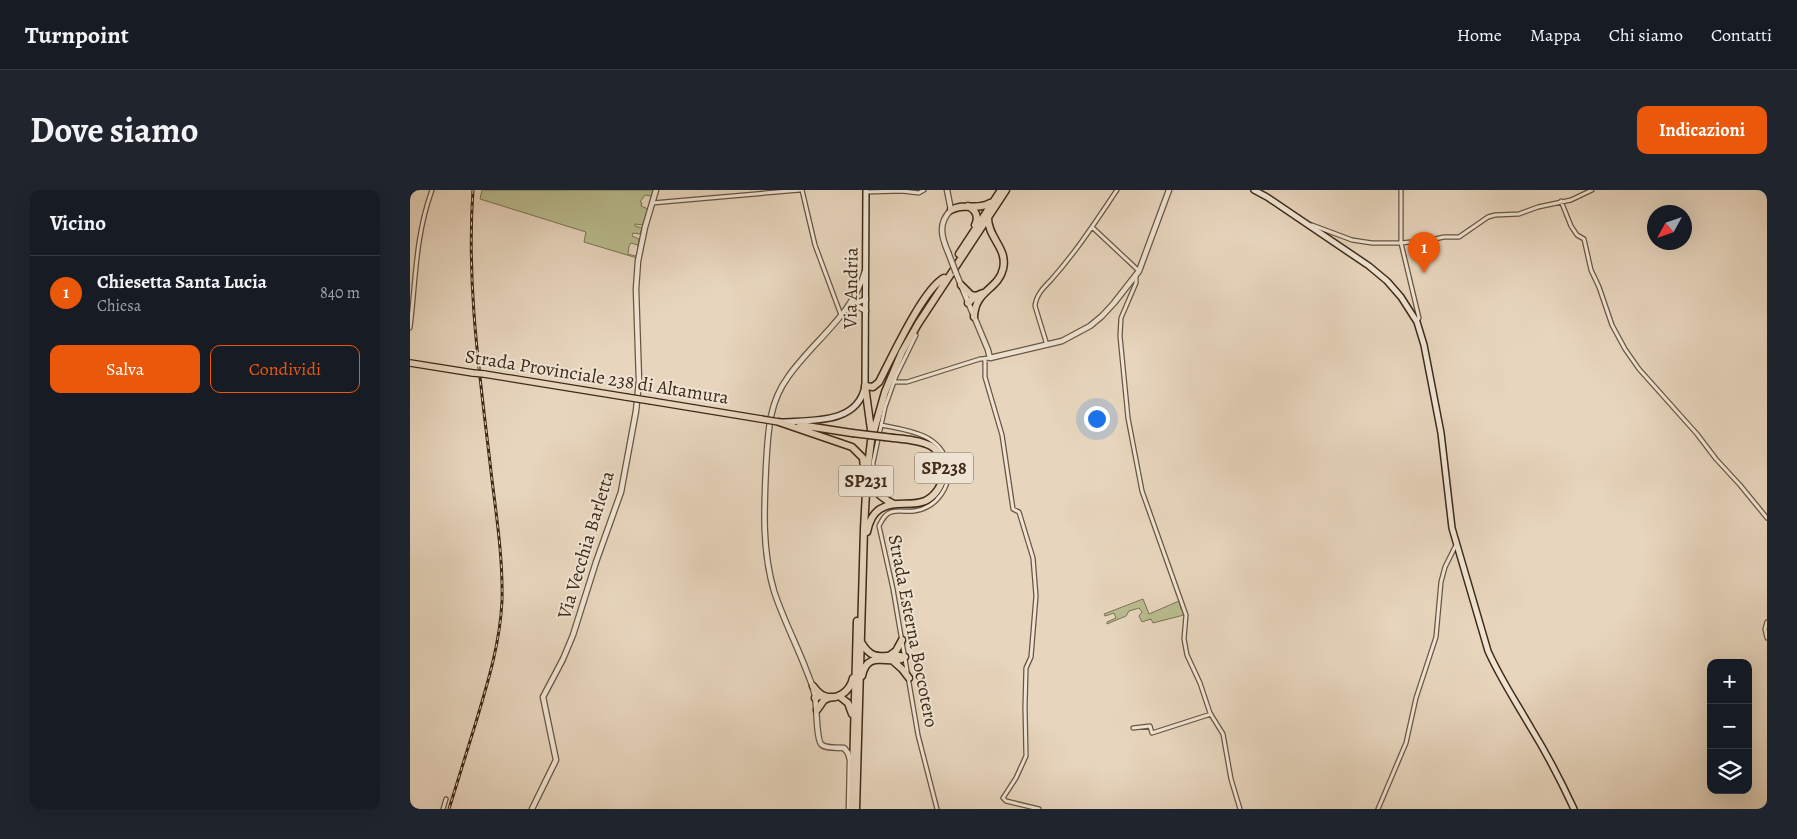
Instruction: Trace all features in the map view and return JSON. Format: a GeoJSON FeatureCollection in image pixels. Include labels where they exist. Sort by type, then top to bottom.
{"type":"FeatureCollection","features":[{"type":"Feature","properties":{"kind":"highway","name":"SP231"},"geometry":{"type":"LineString","coordinates":[[856,809],[859,694],[858,642],[870,445],[882,401],[902,352],[1001,190]]}},
{"type":"Feature","properties":{"kind":"highway","name":"SP231"},"geometry":{"type":"LineString","coordinates":[[850,809],[866,448],[881,394],[897,354],[910,330],[967,244],[1006,190]]}},
{"type":"Feature","properties":{"kind":"highway"},"geometry":{"type":"LineString","coordinates":[[951,210],[961,206],[983,207],[993,201]]}},
{"type":"Feature","properties":{"kind":"highway"},"geometry":{"type":"LineString","coordinates":[[967,244],[978,220],[974,210],[968,206]]}},
{"type":"Feature","properties":{"kind":"highway"},"geometry":{"type":"LineString","coordinates":[[968,303],[984,293],[996,282],[1004,269],[1002,251],[993,237],[988,217]]}},
{"type":"Feature","properties":{"kind":"highway"},"geometry":{"type":"LineString","coordinates":[[967,244],[983,234],[993,237]]}},
{"type":"Feature","properties":{"kind":"highway"},"geometry":{"type":"LineString","coordinates":[[871,430],[865,386],[873,387],[879,382],[899,343],[933,286],[944,278]]}},
{"type":"Feature","properties":{"kind":"highway"},"geometry":{"type":"LineString","coordinates":[[961,285],[976,299]]}},
{"type":"Feature","properties":{"kind":"highway"},"geometry":{"type":"LineString","coordinates":[[974,317],[976,299]]}},
{"type":"Feature","properties":{"kind":"highway"},"geometry":{"type":"LineString","coordinates":[[779,422],[852,447],[863,458],[864,480]]}},
{"type":"Feature","properties":{"kind":"highway","name":"SP238"},"geometry":{"type":"LineString","coordinates":[[779,422],[885,437],[931,446],[938,453],[944,470],[940,486],[929,499],[912,504],[894,504]]}},
{"type":"Feature","properties":{"kind":"highway"},"geometry":{"type":"LineString","coordinates":[[870,445],[872,449],[869,473],[871,484],[882,497],[894,504]]}},
{"type":"Feature","properties":{"kind":"highway"},"geometry":{"type":"LineString","coordinates":[[863,577],[869,523],[878,510],[894,504]]}},
{"type":"Feature","properties":{"kind":"highway"},"geometry":{"type":"LineString","coordinates":[[891,659],[902,640]]}},
{"type":"Feature","properties":{"kind":"highway"},"geometry":{"type":"LineString","coordinates":[[858,642],[872,655],[891,659],[902,669],[908,678]]}},
{"type":"Feature","properties":{"kind":"highway"},"geometry":{"type":"LineString","coordinates":[[815,698],[839,696],[848,690],[852,683],[858,642]]}},
{"type":"Feature","properties":{"kind":"highway"},"geometry":{"type":"LineString","coordinates":[[859,694],[862,687],[863,671],[870,662],[879,659],[901,660],[905,657]]}},
{"type":"Feature","properties":{"kind":"highway"},"geometry":{"type":"LineString","coordinates":[[813,686],[826,697]]}},
{"type":"Feature","properties":{"kind":"highway"},"geometry":{"type":"LineString","coordinates":[[839,696],[848,703],[852,712],[851,732],[854,736]]}},
{"type":"Feature","properties":{"kind":"highway"},"geometry":{"type":"LineString","coordinates":[[817,710],[826,697]]}},
{"type":"Feature","properties":{"kind":"main road"},"geometry":{"type":"LineString","coordinates":[[1254,190],[1310,226],[1387,281],[1401,297],[1417,322],[1424,345],[1441,433],[1452,528],[1484,637],[1495,667],[1556,770],[1574,809]]}},
{"type":"Feature","properties":{"kind":"main road","name":"Via Andria"},"geometry":{"type":"LineString","coordinates":[[865,386],[866,191]]}},
{"type":"Feature","properties":{"kind":"main road","name":"Strada Provinciale 238 di Altamura"},"geometry":{"type":"LineString","coordinates":[[413,364],[779,422]]}},
{"type":"Feature","properties":{"kind":"main road"},"geometry":{"type":"LineString","coordinates":[[779,422],[827,419],[840,416],[860,401],[865,386]]}},
{"type":"Feature","properties":{"kind":"street"},"geometry":{"type":"LineString","coordinates":[[410,328],[420,228],[432,190]]}},
{"type":"Feature","properties":{"kind":"street","name":"Via Vecchia Barletta"},"geometry":{"type":"LineString","coordinates":[[532,809],[556,760],[543,697],[573,635],[621,492],[636,411],[639,381],[636,289],[638,261],[645,227],[656,190]]}},
{"type":"Feature","properties":{"kind":"street"},"geometry":{"type":"LineString","coordinates":[[652,202],[775,190]]}},
{"type":"Feature","properties":{"kind":"street"},"geometry":{"type":"LineString","coordinates":[[652,202],[801,190],[815,245],[841,316]]}},
{"type":"Feature","properties":{"kind":"street"},"geometry":{"type":"LineString","coordinates":[[866,191],[902,190],[919,193],[924,190]]}},
{"type":"Feature","properties":{"kind":"street"},"geometry":{"type":"LineString","coordinates":[[947,190],[951,210],[942,227],[943,240],[988,350],[985,377],[1002,435],[1013,509],[1019,512],[1033,558],[1036,596],[1031,656],[1026,668],[1026,756],[1016,778],[1003,798],[1006,801],[1038,809]]}},
{"type":"Feature","properties":{"kind":"street"},"geometry":{"type":"LineString","coordinates":[[1047,346],[1035,306],[1035,300],[1071,258],[1117,190]]}},
{"type":"Feature","properties":{"kind":"street"},"geometry":{"type":"LineString","coordinates":[[1169,190],[1137,273],[1136,283],[1121,318],[1120,336],[1128,418],[1142,491],[1186,615],[1184,639],[1187,655],[1200,682],[1211,714],[1223,734],[1231,779],[1240,809]]}},
{"type":"Feature","properties":{"kind":"street"},"geometry":{"type":"LineString","coordinates":[[1400,190],[1401,243],[1419,318],[1417,322]]}},
{"type":"Feature","properties":{"kind":"street"},"geometry":{"type":"LineString","coordinates":[[1310,226],[1312,224],[1352,240],[1372,243],[1401,243],[1444,237],[1459,237],[1495,215],[1519,214],[1538,207],[1571,200],[1592,190]]}},
{"type":"Feature","properties":{"kind":"street"},"geometry":{"type":"LineString","coordinates":[[1561,201],[1567,218],[1577,235],[1584,239],[1591,270],[1599,286],[1612,325],[1625,349],[1639,369],[1697,434],[1767,518]]}},
{"type":"Feature","properties":{"kind":"street"},"geometry":{"type":"LineString","coordinates":[[1092,227],[1137,273]]}},
{"type":"Feature","properties":{"kind":"street"},"geometry":{"type":"LineString","coordinates":[[850,809],[850,760],[848,753],[844,748],[822,745],[818,741],[817,710],[813,686],[781,612],[767,560],[764,512],[769,428],[773,406],[786,379],[853,301],[866,265]]}},
{"type":"Feature","properties":{"kind":"street"},"geometry":{"type":"LineString","coordinates":[[893,382],[906,382],[987,359],[1062,342],[1090,326],[1114,304],[1137,273]]}},
{"type":"Feature","properties":{"kind":"street"},"geometry":{"type":"LineString","coordinates":[[853,301],[866,298]]}},
{"type":"Feature","properties":{"kind":"street"},"geometry":{"type":"LineString","coordinates":[[853,301],[866,311]]}},
{"type":"Feature","properties":{"kind":"street"},"geometry":{"type":"LineString","coordinates":[[880,476],[874,476],[873,463],[885,407],[893,382],[916,335]]}},
{"type":"Feature","properties":{"kind":"street","name":"Strada Esterna Boccotero"},"geometry":{"type":"LineString","coordinates":[[881,425],[914,432],[932,441],[940,448],[948,468],[945,489],[932,504],[914,511],[892,511],[887,514],[879,526],[902,640],[918,735],[937,809]]}},
{"type":"Feature","properties":{"kind":"street"},"geometry":{"type":"LineString","coordinates":[[1378,809],[1406,743],[1416,698],[1436,637],[1441,582],[1445,567],[1456,546]]}},
{"type":"Feature","properties":{"kind":"street"},"geometry":{"type":"LineString","coordinates":[[1767,622],[1765,629],[1767,638]]}},
{"type":"Feature","properties":{"kind":"street"},"geometry":{"type":"LineString","coordinates":[[1133,728],[1150,726],[1152,733],[1211,714]]}},
{"type":"Feature","properties":{"kind":"street"},"geometry":{"type":"LineString","coordinates":[[443,809],[446,799]]}},
{"type":"Feature","properties":{"kind":"green space"},"geometry":{"type":"Polygon","coordinates":[[[482,190],[654,190],[651,196],[645,195],[640,202],[642,203],[641,206],[648,209],[643,225],[635,224],[635,226],[642,228],[640,234],[633,233],[632,236],[639,239],[638,247],[638,245],[631,243],[629,246],[628,254],[637,255],[637,258],[584,242],[586,232],[480,199],[482,190]]]}},
{"type":"Feature","properties":{"kind":"green space"},"geometry":{"type":"Polygon","coordinates":[[[1143,599],[1149,614],[1179,601],[1184,615],[1153,623],[1151,619],[1142,622],[1139,616],[1142,612],[1139,608],[1129,611],[1126,616],[1107,624],[1107,622],[1116,618],[1114,613],[1105,616],[1104,614],[1143,599]]]}},
{"type":"Feature","properties":{"kind":"railway"},"geometry":{"type":"LineString","coordinates":[[449,809],[489,677],[499,632],[502,601],[502,570],[479,371],[473,299],[471,263],[473,190]]}},
{"type":"Feature","properties":{"kind":"place","name":"Chiesetta Santa Lucia"},"geometry":{"type":"Point","coordinates":[1424,273]}}]}
